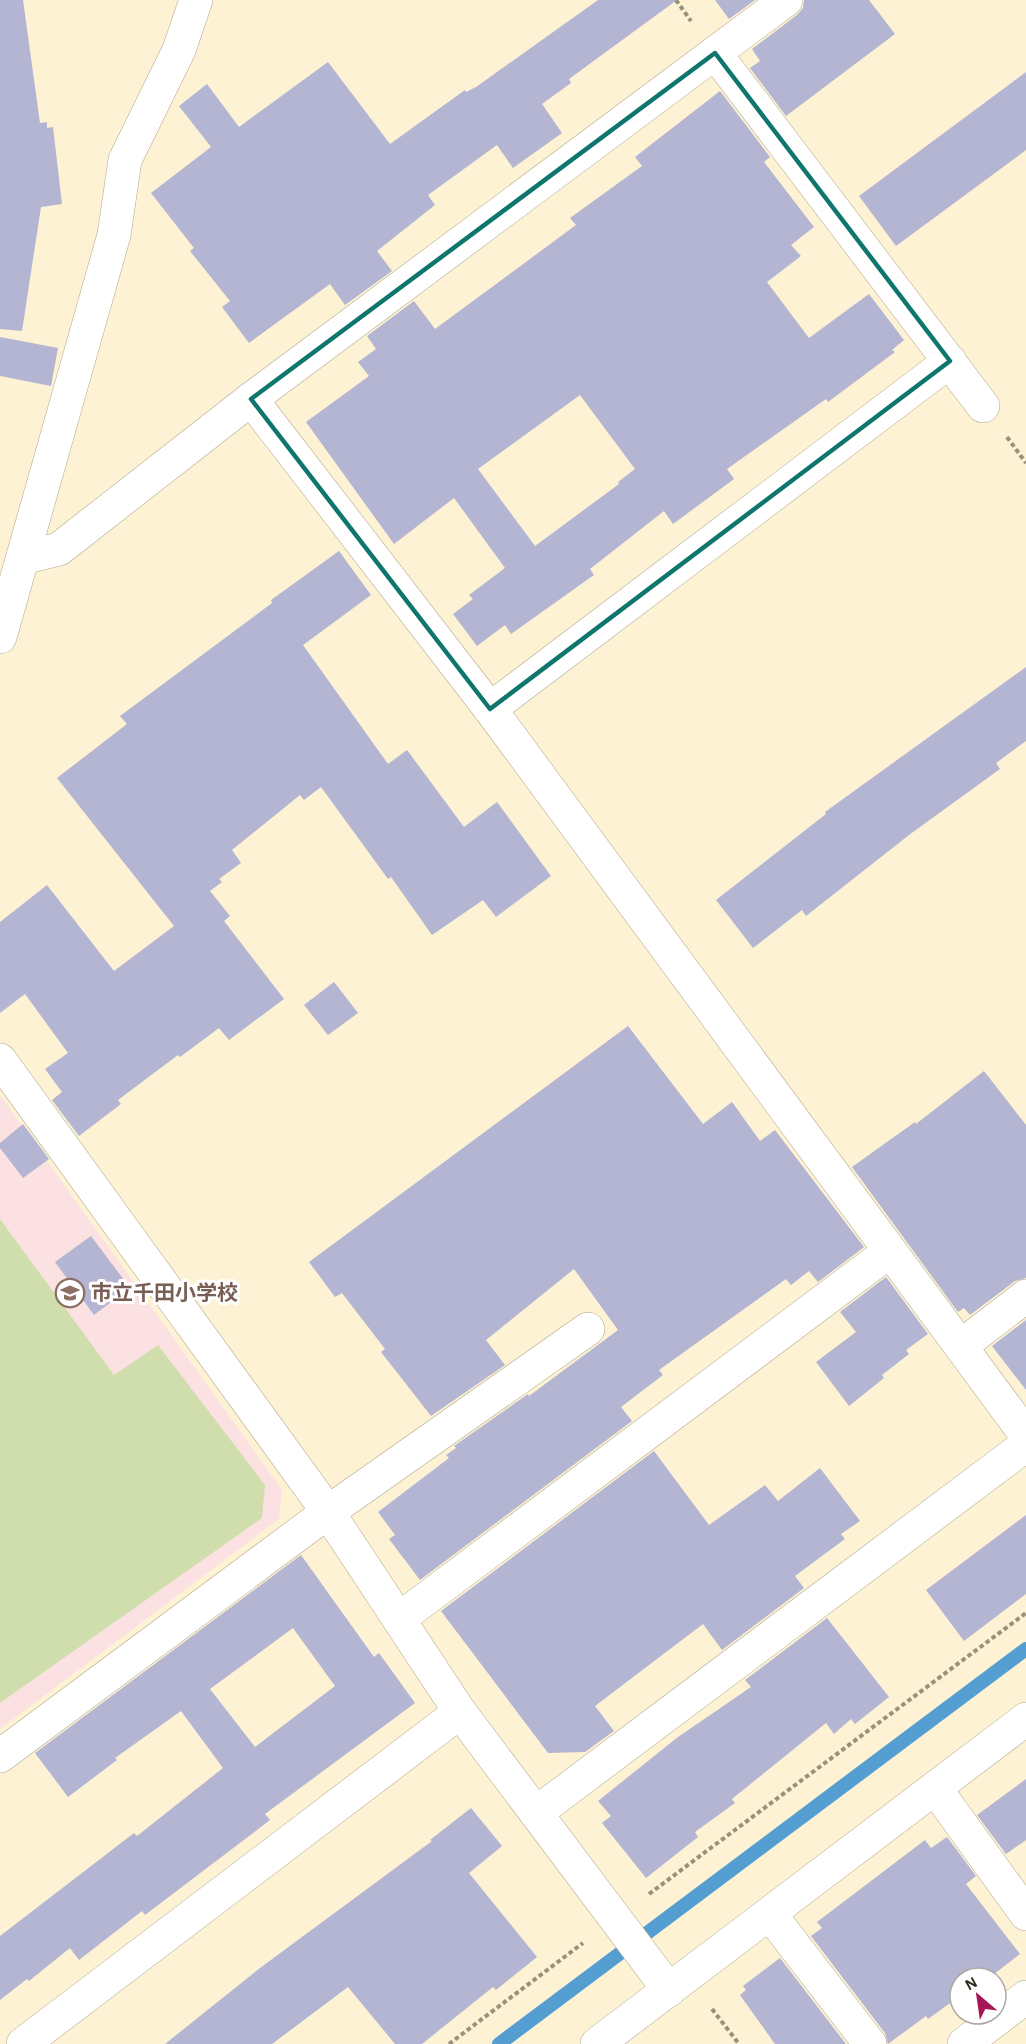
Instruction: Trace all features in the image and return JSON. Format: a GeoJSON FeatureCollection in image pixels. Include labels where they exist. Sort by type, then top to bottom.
{"type":"FeatureCollection","features":[{"type":"Feature","properties":{"kind":"street"},"geometry":{"type":"LineString","coordinates":[[0,637],[114,235],[125,160],[179,50],[196,0]]}},
{"type":"Feature","properties":{"kind":"street"},"geometry":{"type":"LineString","coordinates":[[23,558],[59,549],[251,399],[786,0]]}},
{"type":"Feature","properties":{"kind":"street"},"geometry":{"type":"LineString","coordinates":[[715,53],[984,406]]}},
{"type":"Feature","properties":{"kind":"street"},"geometry":{"type":"LineString","coordinates":[[490,710],[950,361]]}},
{"type":"Feature","properties":{"kind":"street"},"geometry":{"type":"LineString","coordinates":[[251,399],[490,710],[1026,1435]]}},
{"type":"Feature","properties":{"kind":"street"},"geometry":{"type":"LineString","coordinates":[[0,1060],[328,1512],[460,1712],[660,1978]]}},
{"type":"Feature","properties":{"kind":"street"},"geometry":{"type":"LineString","coordinates":[[399,1619],[890,1251]]}},
{"type":"Feature","properties":{"kind":"street"},"geometry":{"type":"LineString","coordinates":[[961,1346],[1026,1296]]}},
{"type":"Feature","properties":{"kind":"street"},"geometry":{"type":"LineString","coordinates":[[0,1756],[328,1512],[588,1329]]}},
{"type":"Feature","properties":{"kind":"street"},"geometry":{"type":"LineString","coordinates":[[536,1813],[1026,1444]]}},
{"type":"Feature","properties":{"kind":"street"},"geometry":{"type":"LineString","coordinates":[[23,2044],[460,1712]]}},
{"type":"Feature","properties":{"kind":"street"},"geometry":{"type":"LineString","coordinates":[[597,2044],[660,1978],[770,1914],[1026,1719]]}},
{"type":"Feature","properties":{"kind":"street"},"geometry":{"type":"LineString","coordinates":[[935,1788],[1026,1914]]}},
{"type":"Feature","properties":{"kind":"street"},"geometry":{"type":"LineString","coordinates":[[770,1914],[870,2044]]}},
{"type":"Feature","properties":{"kind":"street"},"geometry":{"type":"LineString","coordinates":[[964,2044],[1026,1997]]}},
{"type":"Feature","properties":{"kind":"path"},"geometry":{"type":"LineString","coordinates":[[449,2044],[619,1922],[1026,1613]]}},
{"type":"Feature","properties":{"kind":"highlighted area"},"geometry":{"type":"Polygon","coordinates":[[[715,53],[950,361],[490,709],[251,399],[715,53]]]}},
{"type":"Feature","properties":{"kind":"shaded area","name":"市立千田小学校"},"geometry":{"type":"Polygon","coordinates":[[[0,1095],[282,1490],[279,1519],[0,1729],[0,1095]]]}},
{"type":"Feature","properties":{"kind":"green space","name":"市立千田小学校"},"geometry":{"type":"Polygon","coordinates":[[[0,1219],[114,1375],[158,1345],[265,1485],[262,1518],[0,1703],[0,1219]]]}},
{"type":"Feature","properties":{"kind":"building"},"geometry":{"type":"Polygon","coordinates":[[[0,0],[23,0],[40,123],[47,122],[47,128],[53,127],[62,204],[41,207],[22,331],[0,329],[0,0]]]}},
{"type":"Feature","properties":{"kind":"building"},"geometry":{"type":"Polygon","coordinates":[[[598,0],[677,0],[569,79],[571,83],[542,104],[562,133],[513,168],[497,145],[428,195],[435,205],[377,251],[392,271],[345,305],[330,284],[249,343],[222,307],[230,301],[190,251],[194,248],[151,193],[211,147],[179,106],[207,84],[239,127],[328,62],[390,144],[465,90],[466,92],[476,87],[598,0]]]}},
{"type":"Feature","properties":{"kind":"building"},"geometry":{"type":"Polygon","coordinates":[[[715,0],[755,0],[729,19],[715,0]]]}},
{"type":"Feature","properties":{"kind":"building"},"geometry":{"type":"Polygon","coordinates":[[[804,0],[869,0],[895,34],[786,116],[750,68],[760,61],[752,49],[797,15],[803,8],[804,0]]]}},
{"type":"Feature","properties":{"kind":"building"},"geometry":{"type":"Polygon","coordinates":[[[1026,72],[1026,150],[896,246],[859,196],[1026,72]]]}},
{"type":"Feature","properties":{"kind":"building"},"geometry":{"type":"Polygon","coordinates":[[[720,91],[770,157],[764,162],[814,227],[791,245],[801,256],[767,282],[809,338],[869,294],[904,340],[892,350],[895,352],[828,402],[826,399],[727,469],[734,479],[673,524],[664,511],[590,569],[594,575],[511,634],[505,625],[477,646],[453,614],[473,599],[469,595],[505,568],[454,498],[394,544],[306,422],[369,376],[358,362],[376,349],[367,336],[414,301],[435,329],[576,225],[570,218],[642,166],[635,157],[720,91]],[[580,395],[478,469],[535,546],[619,484],[618,482],[635,469],[580,395]]]}},
{"type":"Feature","properties":{"kind":"building"},"geometry":{"type":"Polygon","coordinates":[[[0,337],[58,348],[51,386],[0,376],[0,337]]]}},
{"type":"Feature","properties":{"kind":"building"},"geometry":{"type":"Polygon","coordinates":[[[339,551],[371,595],[303,645],[388,764],[407,750],[464,827],[497,802],[551,876],[496,917],[483,900],[432,935],[391,877],[388,879],[321,787],[304,800],[300,795],[232,850],[241,863],[219,879],[222,882],[210,891],[230,916],[224,921],[284,999],[229,1040],[219,1028],[180,1057],[178,1055],[118,1100],[121,1104],[79,1136],[52,1100],[62,1092],[45,1069],[68,1053],[25,994],[0,1013],[0,922],[47,885],[114,971],[174,926],[57,778],[127,724],[120,716],[339,551]]]}},
{"type":"Feature","properties":{"kind":"building"},"geometry":{"type":"Polygon","coordinates":[[[1026,667],[1026,741],[996,763],[1000,769],[909,835],[806,916],[802,910],[753,948],[716,900],[826,814],[825,812],[1026,667]]]}},
{"type":"Feature","properties":{"kind":"building"},"geometry":{"type":"Polygon","coordinates":[[[334,982],[358,1013],[328,1035],[304,1005],[334,982]]]}},
{"type":"Feature","properties":{"kind":"building"},"geometry":{"type":"Polygon","coordinates":[[[628,1026],[703,1124],[732,1102],[760,1141],[775,1130],[864,1247],[818,1282],[809,1271],[791,1285],[786,1279],[659,1370],[663,1375],[621,1407],[632,1421],[420,1580],[389,1539],[395,1535],[378,1512],[449,1458],[446,1455],[456,1448],[454,1446],[528,1394],[529,1396],[618,1330],[574,1269],[486,1340],[505,1365],[431,1416],[381,1352],[385,1349],[342,1293],[335,1297],[309,1262],[628,1026]]]}},
{"type":"Feature","properties":{"kind":"building"},"geometry":{"type":"Polygon","coordinates":[[[984,1071],[1026,1125],[1026,1278],[1015,1281],[970,1315],[964,1308],[958,1312],[852,1167],[915,1122],[916,1124],[984,1071]]]}},
{"type":"Feature","properties":{"kind":"building"},"geometry":{"type":"Polygon","coordinates":[[[23,1124],[49,1159],[23,1178],[0,1148],[0,1143],[23,1124]]]}},
{"type":"Feature","properties":{"kind":"building"},"geometry":{"type":"Polygon","coordinates":[[[91,1236],[130,1288],[94,1315],[55,1262],[91,1236]]]}},
{"type":"Feature","properties":{"kind":"building"},"geometry":{"type":"Polygon","coordinates":[[[886,1277],[928,1334],[906,1350],[909,1354],[882,1375],[884,1378],[849,1406],[816,1362],[856,1332],[840,1312],[886,1277]]]}},
{"type":"Feature","properties":{"kind":"building"},"geometry":{"type":"Polygon","coordinates":[[[1026,1320],[1026,1390],[992,1346],[1026,1320]]]}},
{"type":"Feature","properties":{"kind":"building"},"geometry":{"type":"Polygon","coordinates":[[[654,1451],[709,1525],[765,1485],[778,1501],[820,1468],[860,1521],[841,1534],[845,1539],[795,1576],[804,1588],[722,1650],[703,1624],[595,1706],[614,1731],[585,1752],[548,1753],[441,1611],[654,1451]]]}},
{"type":"Feature","properties":{"kind":"building"},"geometry":{"type":"Polygon","coordinates":[[[1026,1515],[1026,1594],[964,1641],[926,1590],[1026,1515]]]}},
{"type":"Feature","properties":{"kind":"building"},"geometry":{"type":"Polygon","coordinates":[[[301,1555],[374,1657],[379,1653],[415,1703],[265,1814],[270,1820],[145,1915],[142,1911],[79,1960],[70,1948],[29,1981],[27,1979],[0,2000],[0,1936],[134,1833],[137,1836],[223,1768],[181,1711],[115,1758],[117,1760],[68,1797],[35,1753],[301,1555]],[[293,1628],[210,1689],[255,1747],[335,1686],[293,1628]]]}},
{"type":"Feature","properties":{"kind":"building"},"geometry":{"type":"Polygon","coordinates":[[[827,1618],[889,1697],[855,1724],[851,1719],[834,1734],[826,1723],[732,1799],[735,1803],[695,1832],[698,1837],[646,1878],[602,1823],[611,1816],[598,1801],[678,1737],[751,1687],[745,1680],[827,1618]]]}},
{"type":"Feature","properties":{"kind":"building"},"geometry":{"type":"Polygon","coordinates":[[[1026,1779],[1026,1840],[1006,1854],[977,1815],[1026,1779]]]}},
{"type":"Feature","properties":{"kind":"building"},"geometry":{"type":"Polygon","coordinates":[[[471,1808],[502,1846],[469,1873],[537,1957],[496,1990],[493,1987],[422,2044],[395,2044],[348,1987],[272,2044],[165,2044],[260,1968],[432,1841],[430,1840],[471,1808]]]}},
{"type":"Feature","properties":{"kind":"building"},"geometry":{"type":"Polygon","coordinates":[[[947,1837],[976,1876],[966,1884],[1020,1954],[1004,1966],[948,1966],[948,2005],[928,2019],[926,2016],[888,2044],[885,2033],[811,1936],[822,1928],[817,1922],[925,1840],[931,1848],[947,1837]]]}},
{"type":"Feature","properties":{"kind":"building"},"geometry":{"type":"Polygon","coordinates":[[[780,1958],[846,2044],[775,2044],[740,1995],[746,1990],[743,1986],[780,1958]]]}},
{"type":"Feature","properties":{"kind":"waterway"},"geometry":{"type":"LineString","coordinates":[[499,2044],[1026,1649]]}},
{"type":"Feature","properties":{"kind":"place","name":"市立千田小学校"},"geometry":{"type":"Point","coordinates":[70,1293]}}]}
